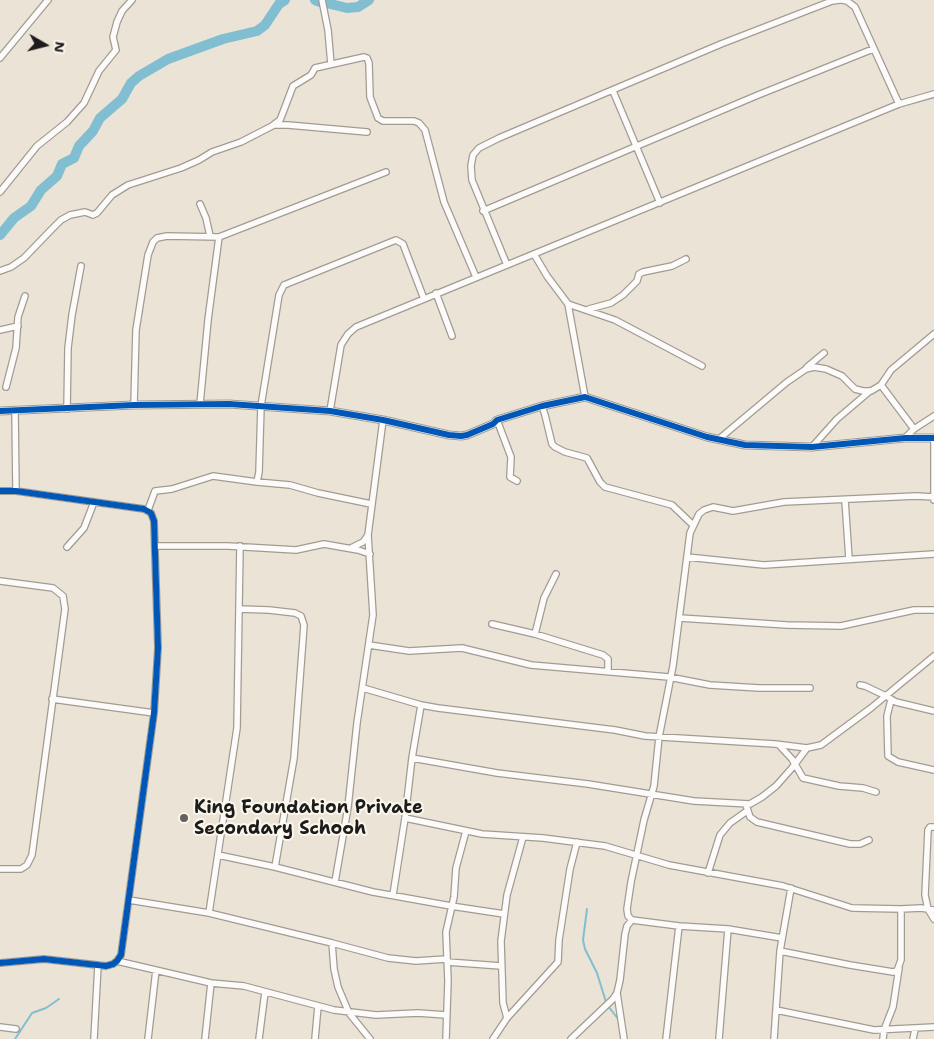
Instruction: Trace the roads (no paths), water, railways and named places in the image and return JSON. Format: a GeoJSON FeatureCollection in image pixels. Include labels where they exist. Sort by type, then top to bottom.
{"type":"FeatureCollection","features":[{"type":"Feature","properties":{"kind":"street"},"geometry":{"type":"LineString","coordinates":[[0,58],[48,0]]}},
{"type":"Feature","properties":{"kind":"street"},"geometry":{"type":"LineString","coordinates":[[0,192],[38,146],[67,122],[84,103],[94,86],[99,71],[116,50],[113,37],[117,22],[122,11],[132,0]]}},
{"type":"Feature","properties":{"kind":"street"},"geometry":{"type":"LineString","coordinates":[[322,0],[328,30],[331,64]]}},
{"type":"Feature","properties":{"kind":"street"},"geometry":{"type":"LineString","coordinates":[[507,265],[483,211],[472,180],[472,159],[476,151],[499,138],[721,44],[832,1],[847,1],[855,7],[899,104]]}},
{"type":"Feature","properties":{"kind":"street"},"geometry":{"type":"LineString","coordinates":[[483,211],[758,95],[873,49]]}},
{"type":"Feature","properties":{"kind":"street"},"geometry":{"type":"LineString","coordinates":[[0,271],[11,267],[24,258],[51,230],[66,218],[85,212],[94,215],[112,195],[128,185],[181,168],[212,152],[241,142],[272,126],[280,120],[292,86],[310,76],[315,68],[367,58],[369,62],[371,101],[378,118],[383,121],[414,121],[419,123],[425,130],[444,202],[476,277]]}},
{"type":"Feature","properties":{"kind":"street"},"geometry":{"type":"LineString","coordinates":[[613,91],[660,203]]}},
{"type":"Feature","properties":{"kind":"street"},"geometry":{"type":"LineString","coordinates":[[330,411],[339,352],[348,334],[363,324],[899,104],[934,94]]}},
{"type":"Feature","properties":{"kind":"street"},"geometry":{"type":"LineString","coordinates":[[272,126],[288,125],[367,132]]}},
{"type":"Feature","properties":{"kind":"street"},"geometry":{"type":"LineString","coordinates":[[134,405],[136,330],[150,247],[157,238],[162,236],[219,236],[386,172]]}},
{"type":"Feature","properties":{"kind":"street"},"geometry":{"type":"LineString","coordinates":[[200,204],[206,218],[210,236]]}},
{"type":"Feature","properties":{"kind":"street"},"geometry":{"type":"LineString","coordinates":[[200,404],[219,236]]}},
{"type":"Feature","properties":{"kind":"street"},"geometry":{"type":"LineString","coordinates":[[256,482],[259,472],[262,406],[279,295],[284,285],[399,240],[404,244],[424,299]]}},
{"type":"Feature","properties":{"kind":"street"},"geometry":{"type":"LineString","coordinates":[[534,254],[547,276],[568,304],[585,397]]}},
{"type":"Feature","properties":{"kind":"street"},"geometry":{"type":"LineString","coordinates":[[587,309],[611,303],[624,295],[637,281],[639,274],[672,266],[686,259]]}},
{"type":"Feature","properties":{"kind":"street"},"geometry":{"type":"LineString","coordinates":[[66,409],[66,378],[70,332],[81,266]]}},
{"type":"Feature","properties":{"kind":"street"},"geometry":{"type":"LineString","coordinates":[[436,294],[452,336]]}},
{"type":"Feature","properties":{"kind":"street"},"geometry":{"type":"LineString","coordinates":[[6,386],[16,348],[20,309],[26,296]]}},
{"type":"Feature","properties":{"kind":"street"},"geometry":{"type":"LineString","coordinates":[[568,304],[615,320],[702,366]]}},
{"type":"Feature","properties":{"kind":"street"},"geometry":{"type":"LineString","coordinates":[[0,330],[18,326]]}},
{"type":"Feature","properties":{"kind":"street"},"geometry":{"type":"LineString","coordinates":[[812,446],[837,419],[880,384],[891,370],[934,334]]}},
{"type":"Feature","properties":{"kind":"street"},"geometry":{"type":"LineString","coordinates":[[719,440],[824,353]]}},
{"type":"Feature","properties":{"kind":"street"},"geometry":{"type":"LineString","coordinates":[[806,369],[814,367],[826,369],[842,376],[856,389],[863,391],[871,390]]}},
{"type":"Feature","properties":{"kind":"street"},"geometry":{"type":"LineString","coordinates":[[880,384],[914,429]]}},
{"type":"Feature","properties":{"kind":"street"},"geometry":{"type":"LineString","coordinates":[[0,411],[134,405],[200,404],[262,406],[330,411],[461,436],[493,424],[498,420],[542,406],[585,397],[719,440],[745,445],[812,446],[905,438],[934,438],[934,498],[916,496],[784,502],[733,511],[710,507],[699,514],[693,525],[687,556],[680,618],[659,737],[652,795],[644,820],[637,855],[627,909],[628,916],[632,920],[679,926],[728,929],[782,938]]}},
{"type":"Feature","properties":{"kind":"street"},"geometry":{"type":"LineString","coordinates":[[542,406],[546,414],[550,439],[555,447],[586,458],[605,487],[672,505],[693,525]]}},
{"type":"Feature","properties":{"kind":"street"},"geometry":{"type":"LineString","coordinates":[[15,410],[16,491]]}},
{"type":"Feature","properties":{"kind":"street"},"geometry":{"type":"LineString","coordinates":[[905,438],[914,429],[934,416]]}},
{"type":"Feature","properties":{"kind":"street"},"geometry":{"type":"LineString","coordinates":[[335,882],[349,801],[355,736],[369,645],[373,605],[368,535],[383,420]]}},
{"type":"Feature","properties":{"kind":"street"},"geometry":{"type":"LineString","coordinates":[[498,420],[511,457],[510,478],[517,481]]}},
{"type":"Feature","properties":{"kind":"street"},"geometry":{"type":"LineString","coordinates":[[148,510],[155,491],[172,489],[208,476],[290,485],[372,504]]}},
{"type":"Feature","properties":{"kind":"street"},"geometry":{"type":"LineString","coordinates":[[0,492],[16,491],[148,510],[154,521],[158,648],[154,713],[122,948],[117,961]]}},
{"type":"Feature","properties":{"kind":"street"},"geometry":{"type":"LineString","coordinates":[[845,500],[849,559]]}},
{"type":"Feature","properties":{"kind":"street"},"geometry":{"type":"LineString","coordinates":[[67,547],[84,528],[94,502]]}},
{"type":"Feature","properties":{"kind":"street"},"geometry":{"type":"LineString","coordinates":[[347,549],[357,546],[368,535]]}},
{"type":"Feature","properties":{"kind":"street"},"geometry":{"type":"LineString","coordinates":[[155,546],[240,546],[296,550],[324,544],[370,554]]}},
{"type":"Feature","properties":{"kind":"street"},"geometry":{"type":"LineString","coordinates":[[209,913],[237,728],[240,546]]}},
{"type":"Feature","properties":{"kind":"street"},"geometry":{"type":"LineString","coordinates":[[687,556],[764,565],[934,554]]}},
{"type":"Feature","properties":{"kind":"street"},"geometry":{"type":"LineString","coordinates":[[535,634],[544,598],[556,574]]}},
{"type":"Feature","properties":{"kind":"street"},"geometry":{"type":"LineString","coordinates":[[0,581],[53,588],[64,596],[66,609],[32,854],[27,865],[21,869],[0,869]]}},
{"type":"Feature","properties":{"kind":"street"},"geometry":{"type":"LineString","coordinates":[[239,609],[295,613],[301,616],[303,621],[294,758],[275,867]]}},
{"type":"Feature","properties":{"kind":"street"},"geometry":{"type":"LineString","coordinates":[[680,618],[787,625],[841,626],[914,610],[934,610]]}},
{"type":"Feature","properties":{"kind":"street"},"geometry":{"type":"LineString","coordinates":[[492,624],[535,634],[603,655],[608,659],[608,671]]}},
{"type":"Feature","properties":{"kind":"street"},"geometry":{"type":"LineString","coordinates":[[369,645],[409,651],[462,648],[531,665],[670,677],[702,684],[810,688]]}},
{"type":"Feature","properties":{"kind":"street"},"geometry":{"type":"LineString","coordinates":[[363,688],[421,705],[615,730],[636,735],[807,748],[821,745],[886,696],[934,656]]}},
{"type":"Feature","properties":{"kind":"street"},"geometry":{"type":"LineString","coordinates":[[860,685],[891,700],[934,711]]}},
{"type":"Feature","properties":{"kind":"street"},"geometry":{"type":"LineString","coordinates":[[52,699],[154,713]]}},
{"type":"Feature","properties":{"kind":"street"},"geometry":{"type":"LineString","coordinates":[[891,700],[887,716],[888,756],[898,762],[934,770]]}},
{"type":"Feature","properties":{"kind":"street"},"geometry":{"type":"LineString","coordinates":[[394,895],[421,705]]}},
{"type":"Feature","properties":{"kind":"street"},"geometry":{"type":"LineString","coordinates":[[778,745],[790,757],[803,778],[876,792]]}},
{"type":"Feature","properties":{"kind":"street"},"geometry":{"type":"LineString","coordinates":[[708,873],[720,835],[746,808],[769,792],[789,772],[807,748]]}},
{"type":"Feature","properties":{"kind":"street"},"geometry":{"type":"LineString","coordinates":[[412,758],[506,775],[588,784],[746,808]]}},
{"type":"Feature","properties":{"kind":"street"},"geometry":{"type":"LineString","coordinates":[[746,808],[750,817],[757,822],[850,844],[860,844],[869,840]]}},
{"type":"Feature","properties":{"kind":"street"},"geometry":{"type":"LineString","coordinates":[[405,818],[466,831],[605,846],[656,861],[708,873],[791,888],[852,908],[931,909]]}},
{"type":"Feature","properties":{"kind":"street"},"geometry":{"type":"LineString","coordinates":[[934,827],[928,830],[925,895],[934,919]]}},
{"type":"Feature","properties":{"kind":"street"},"geometry":{"type":"LineString","coordinates":[[446,1039],[446,932],[454,898],[454,877],[466,831]]}},
{"type":"Feature","properties":{"kind":"street"},"geometry":{"type":"LineString","coordinates":[[507,1018],[503,1003],[501,941],[510,878],[523,837]]}},
{"type":"Feature","properties":{"kind":"street"},"geometry":{"type":"LineString","coordinates":[[493,1039],[507,1018],[558,962],[559,940],[570,869],[577,842]]}},
{"type":"Feature","properties":{"kind":"street"},"geometry":{"type":"LineString","coordinates":[[218,855],[394,895],[504,914]]}},
{"type":"Feature","properties":{"kind":"street"},"geometry":{"type":"LineString","coordinates":[[774,1039],[780,951],[791,888]]}},
{"type":"Feature","properties":{"kind":"street"},"geometry":{"type":"LineString","coordinates":[[129,900],[209,913],[332,942],[388,958],[416,961],[446,960],[501,966]]}},
{"type":"Feature","properties":{"kind":"street"},"geometry":{"type":"LineString","coordinates":[[883,1039],[892,1007],[902,954],[901,910]]}},
{"type":"Feature","properties":{"kind":"street"},"geometry":{"type":"LineString","coordinates":[[624,1039],[617,993],[625,934],[627,926],[632,920]]}},
{"type":"Feature","properties":{"kind":"street"},"geometry":{"type":"LineString","coordinates":[[666,1039],[679,926]]}},
{"type":"Feature","properties":{"kind":"street"},"geometry":{"type":"LineString","coordinates":[[719,1039],[728,929]]}},
{"type":"Feature","properties":{"kind":"street"},"geometry":{"type":"LineString","coordinates":[[332,942],[335,976],[350,1013],[369,1039]]}},
{"type":"Feature","properties":{"kind":"street"},"geometry":{"type":"LineString","coordinates":[[780,951],[893,972],[899,968]]}},
{"type":"Feature","properties":{"kind":"street"},"geometry":{"type":"LineString","coordinates":[[0,963],[44,959],[106,966],[117,961],[211,983],[244,986],[350,1013],[446,1015]]}},
{"type":"Feature","properties":{"kind":"street"},"geometry":{"type":"LineString","coordinates":[[94,1039],[98,965]]}},
{"type":"Feature","properties":{"kind":"street"},"geometry":{"type":"LineString","coordinates":[[148,1039],[156,970]]}},
{"type":"Feature","properties":{"kind":"street"},"geometry":{"type":"LineString","coordinates":[[205,1039],[211,983]]}},
{"type":"Feature","properties":{"kind":"street"},"geometry":{"type":"LineString","coordinates":[[259,1039],[264,992]]}},
{"type":"Feature","properties":{"kind":"street"},"geometry":{"type":"LineString","coordinates":[[572,1039],[617,993]]}},
{"type":"Feature","properties":{"kind":"street"},"geometry":{"type":"LineString","coordinates":[[315,1039],[318,1006]]}},
{"type":"Feature","properties":{"kind":"street"},"geometry":{"type":"LineString","coordinates":[[776,1010],[874,1030],[934,1027]]}},
{"type":"Feature","properties":{"kind":"street"},"geometry":{"type":"LineString","coordinates":[[0,1027],[16,1029]]}},
{"type":"Feature","properties":{"kind":"street"},"geometry":{"type":"LineString","coordinates":[[913,1039],[915,1029]]}},
{"type":"Feature","properties":{"kind":"waterway"},"geometry":{"type":"LineString","coordinates":[[0,235],[14,218],[31,206],[41,190],[57,176],[62,164],[74,158],[79,146],[93,131],[100,118],[122,99],[131,83],[139,76],[168,59],[223,39],[257,31],[265,25],[279,4],[285,0]]}},
{"type":"Feature","properties":{"kind":"waterway"},"geometry":{"type":"LineString","coordinates":[[315,0],[320,2]]}},
{"type":"Feature","properties":{"kind":"waterway"},"geometry":{"type":"LineString","coordinates":[[326,3],[347,8],[358,7],[369,0]]}},
{"type":"Feature","properties":{"kind":"waterway"},"geometry":{"type":"LineString","coordinates":[[587,909],[583,940],[585,949],[597,973],[606,1002]]}},
{"type":"Feature","properties":{"kind":"waterway"},"geometry":{"type":"LineString","coordinates":[[15,1039],[32,1013],[46,1008],[59,999]]}},
{"type":"Feature","properties":{"kind":"waterway"},"geometry":{"type":"LineString","coordinates":[[608,1006],[619,1020]]}},
{"type":"Feature","properties":{"kind":"place","name":"King Foundation Private Secondary Schooh"},"geometry":{"type":"Point","coordinates":[184,818]}}]}
